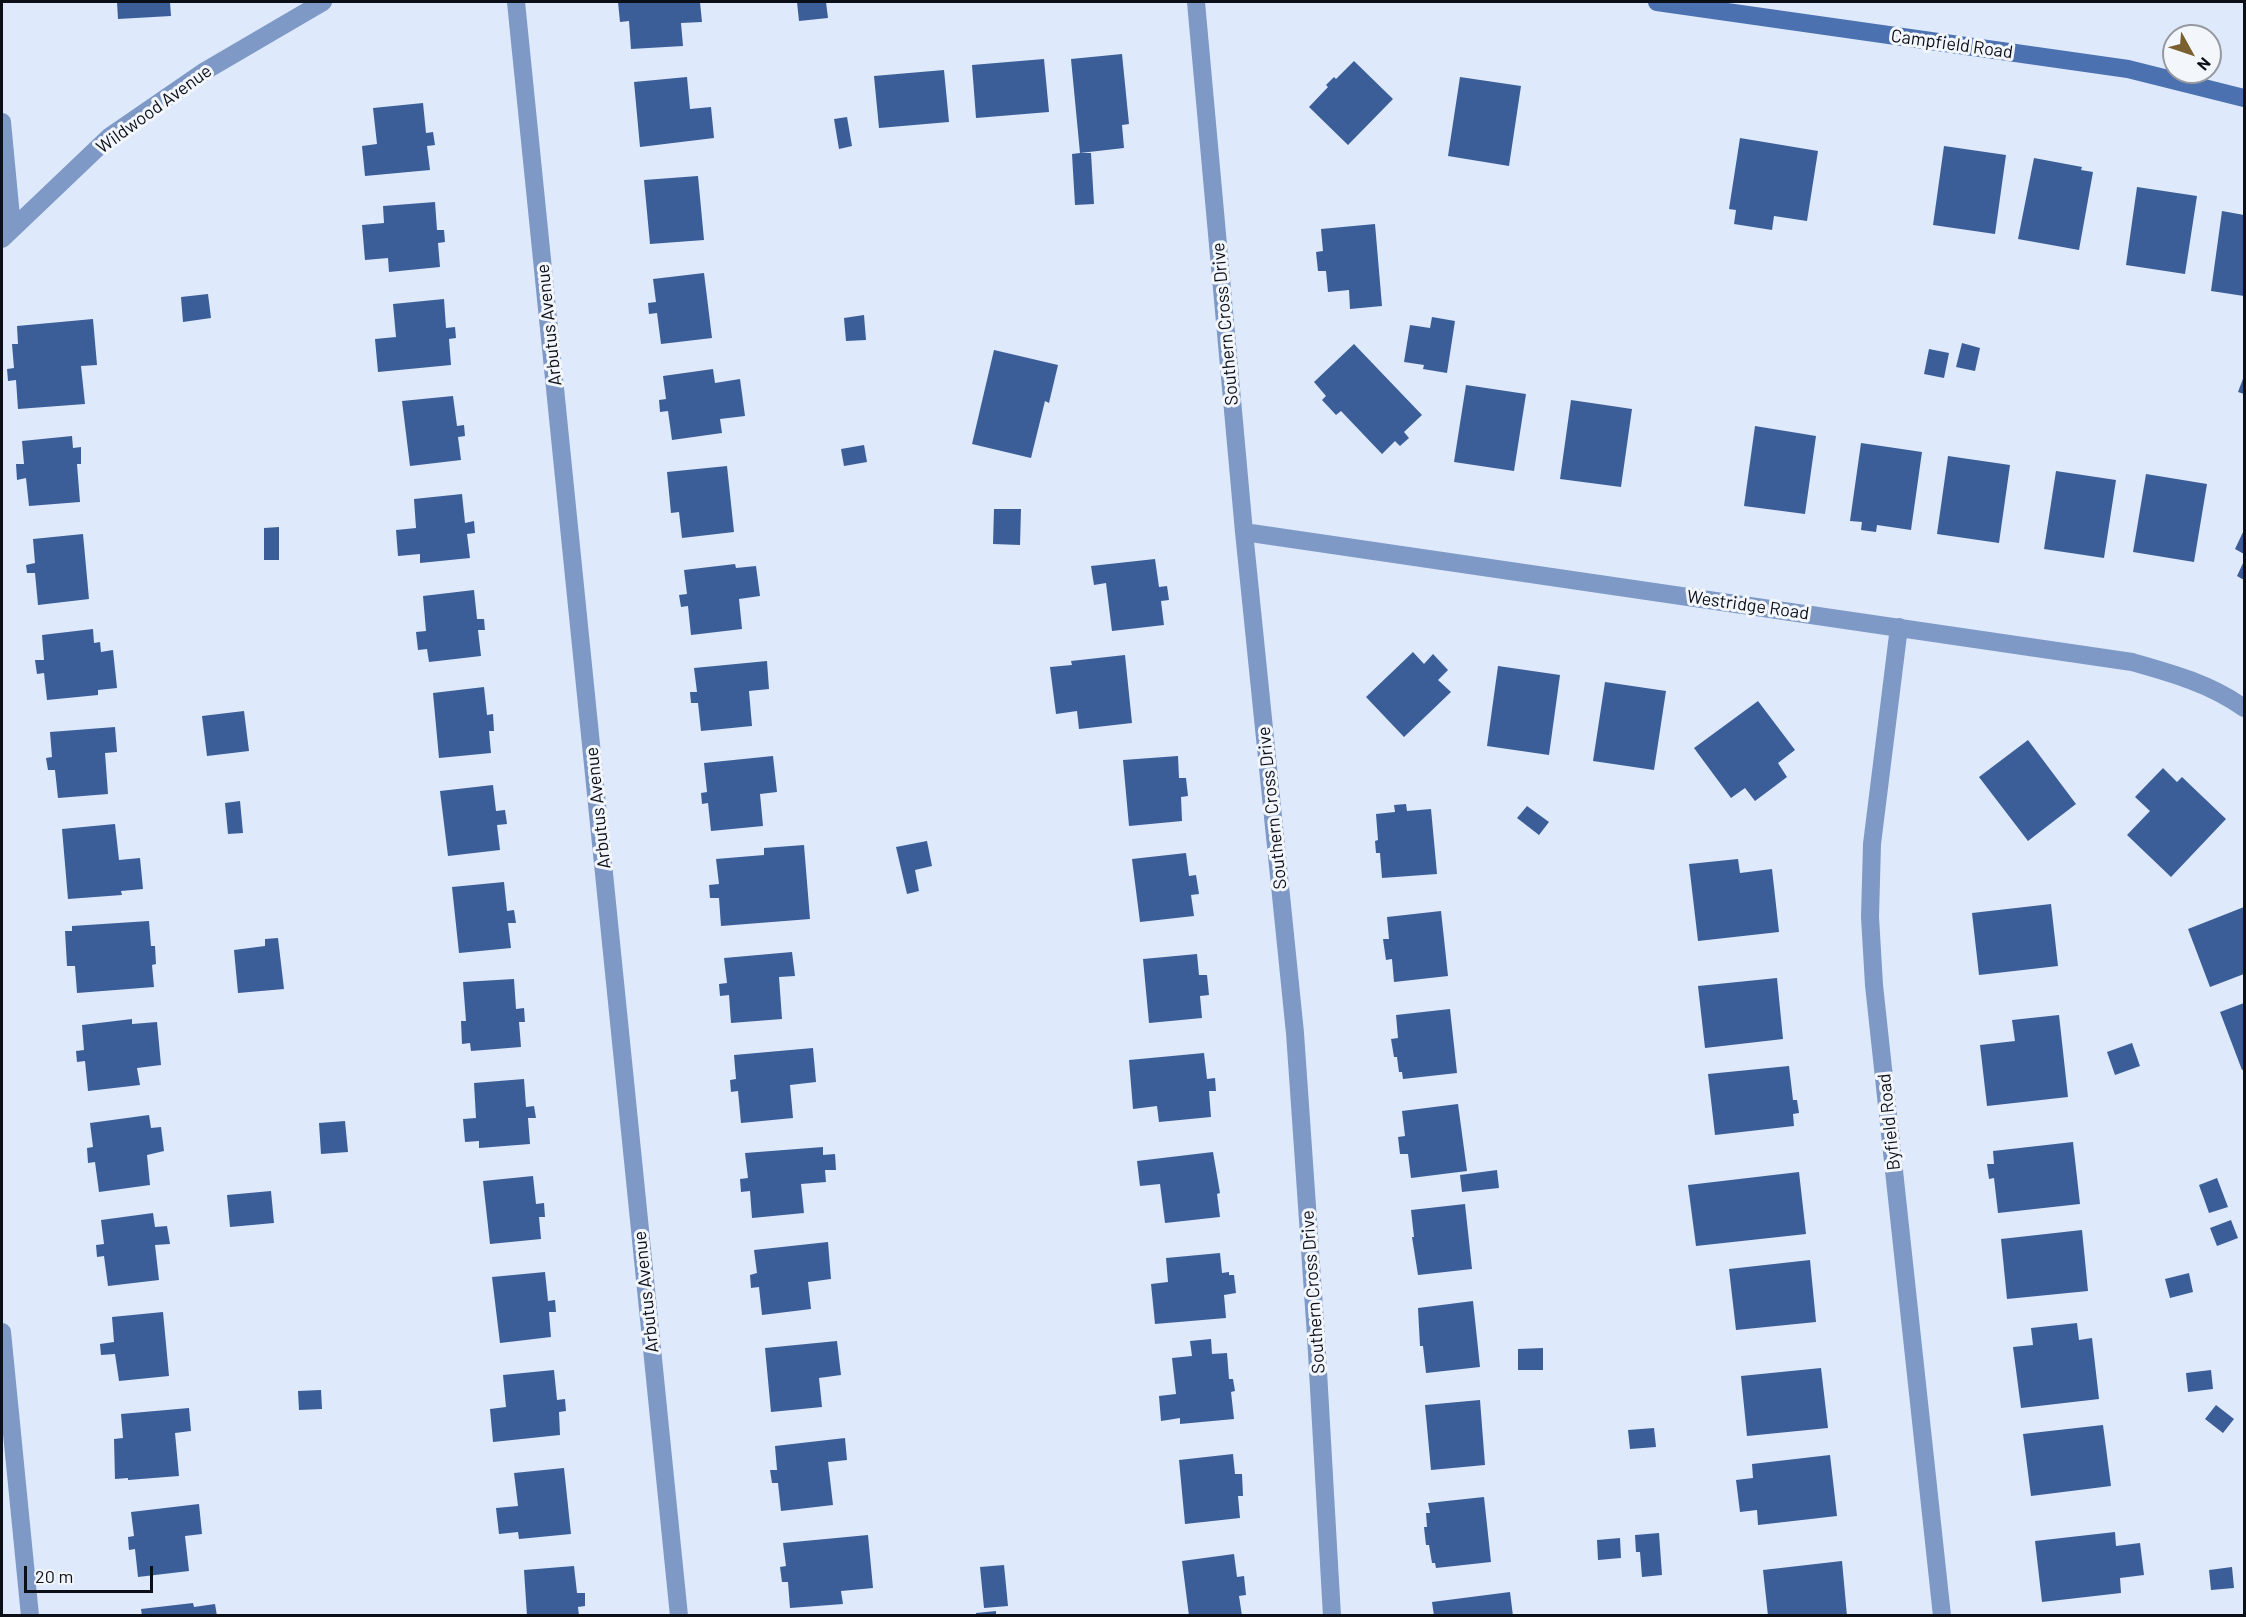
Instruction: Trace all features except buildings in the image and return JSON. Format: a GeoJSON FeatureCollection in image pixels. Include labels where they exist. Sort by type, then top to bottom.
{"type":"FeatureCollection","features":[{"type":"Feature","properties":{"kind":"street","name":"Wildwood Avenue"},"geometry":{"type":"LineString","coordinates":[[7,233],[110,137],[205,70],[323,2]]}},
{"type":"Feature","properties":{"kind":"street","name":"Arbutus Avenue"},"geometry":{"type":"LineString","coordinates":[[516,2],[679,1616]]}},
{"type":"Feature","properties":{"kind":"street","name":"Southern Cross Drive"},"geometry":{"type":"LineString","coordinates":[[1196,2],[1244,532],[1295,1033],[1332,1616]]}},
{"type":"Feature","properties":{"kind":"street","name":"Campfield Road"},"geometry":{"type":"LineString","coordinates":[[1657,2],[2128,69],[2244,98]]}},
{"type":"Feature","properties":{"kind":"street"},"geometry":{"type":"LineString","coordinates":[[2,122],[7,233]]}},
{"type":"Feature","properties":{"kind":"street","name":"Westridge Road"},"geometry":{"type":"LineString","coordinates":[[1244,532],[2132,662],[2187,678],[2231,698],[2244,708]]}},
{"type":"Feature","properties":{"kind":"street","name":"Byfield Road"},"geometry":{"type":"LineString","coordinates":[[1899,627],[1872,844],[1870,917],[1876,997],[1942,1616]]}},
{"type":"Feature","properties":{"kind":"street"},"geometry":{"type":"LineString","coordinates":[[2,1332],[30,1616]]}}]}
